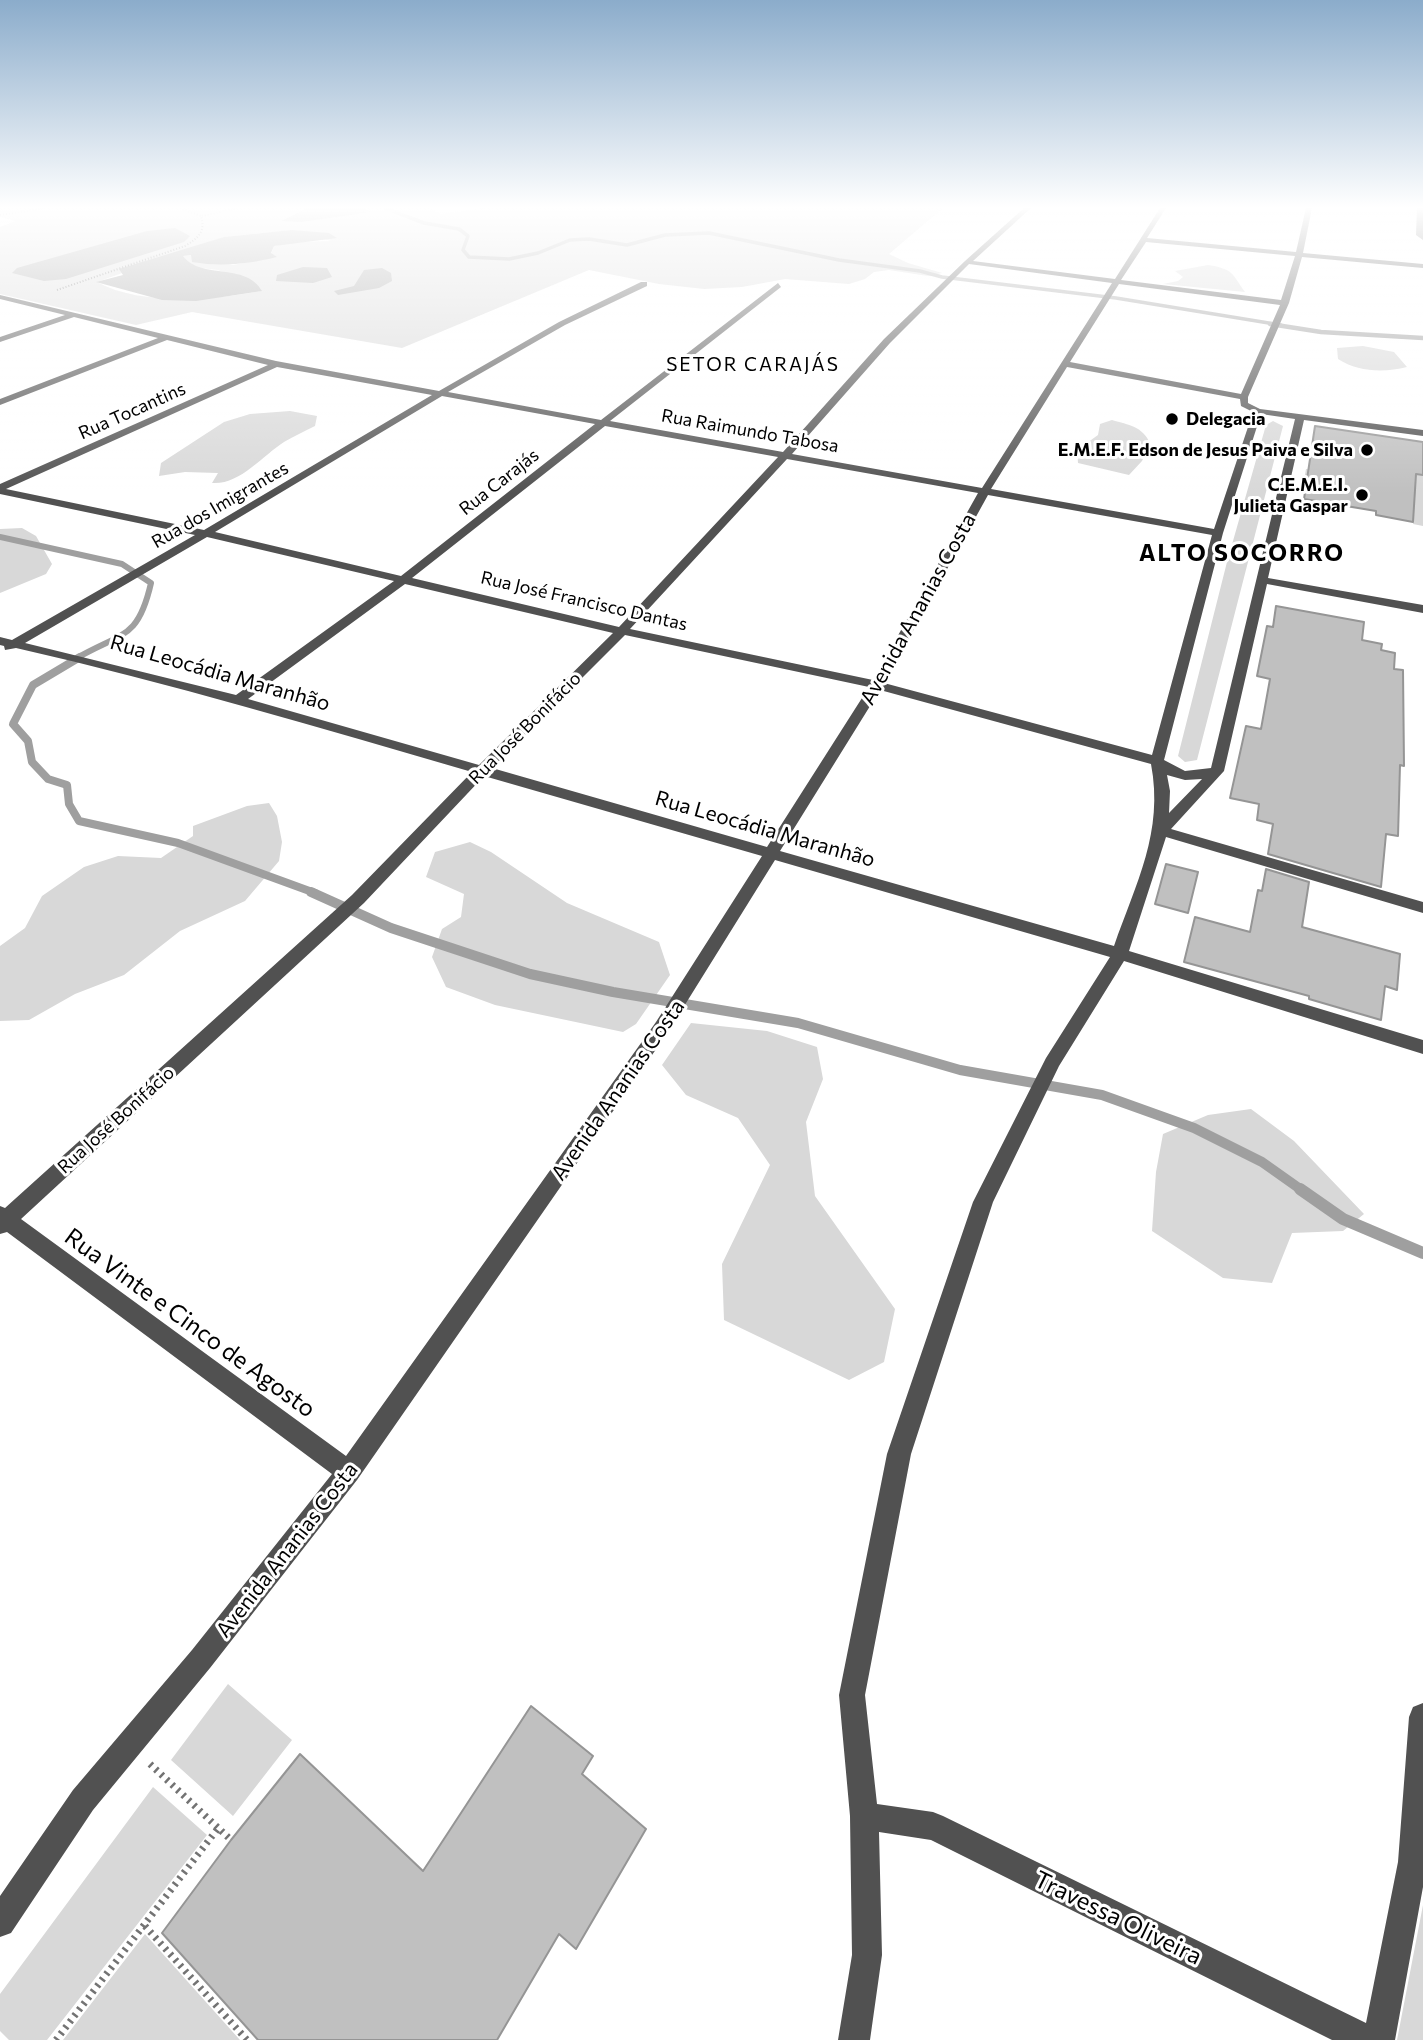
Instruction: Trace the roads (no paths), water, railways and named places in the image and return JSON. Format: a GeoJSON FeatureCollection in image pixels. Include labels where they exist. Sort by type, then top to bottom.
{"type":"FeatureCollection","features":[{"type":"Feature","properties":{"kind":"street","name":"Rua Raimundo Tabosa"},"geometry":{"type":"LineString","coordinates":[[27,303],[276,363],[1218,533]]}},
{"type":"Feature","properties":{"kind":"street","name":"Rua dos Imigrantes"},"geometry":{"type":"LineString","coordinates":[[0,652],[6,643],[208,534],[600,303]]}},
{"type":"Feature","properties":{"kind":"street","name":"Rua Carajás"},"geometry":{"type":"LineString","coordinates":[[238,700],[404,579],[755,303]]}},
{"type":"Feature","properties":{"kind":"street","name":"Rua José Bonifácio"},"geometry":{"type":"LineString","coordinates":[[2,1220],[358,899],[480,772],[622,631],[887,341],[925,303]]}},
{"type":"Feature","properties":{"kind":"street","name":"Avenida Ananias Costa"},"geometry":{"type":"LineString","coordinates":[[0,1922],[83,1800],[349,1472],[681,1000],[877,685],[984,492],[1067,365],[1102,303]]}},
{"type":"Feature","properties":{"kind":"street"},"geometry":{"type":"LineString","coordinates":[[1285,303],[1278,325],[1244,397],[1244,404],[1258,411],[1423,433]]}},
{"type":"Feature","properties":{"kind":"street"},"geometry":{"type":"LineString","coordinates":[[0,340],[73,315]]}},
{"type":"Feature","properties":{"kind":"street"},"geometry":{"type":"LineString","coordinates":[[0,402],[167,337]]}},
{"type":"Feature","properties":{"kind":"street","name":"Rua Tocantins"},"geometry":{"type":"LineString","coordinates":[[0,489],[276,363]]}},
{"type":"Feature","properties":{"kind":"street"},"geometry":{"type":"LineString","coordinates":[[1067,365],[1244,397]]}},
{"type":"Feature","properties":{"kind":"street"},"geometry":{"type":"LineString","coordinates":[[854,2040],[867,1955],[864,1816],[852,1695],[899,1454],[983,1202],[1052,1063],[1120,954],[1161,831],[1163,791],[1157,761],[1218,533],[1258,411]]}},
{"type":"Feature","properties":{"kind":"street"},"geometry":{"type":"LineString","coordinates":[[1161,831],[1217,771],[1300,417]]}},
{"type":"Feature","properties":{"kind":"street","name":"Rua José Francisco Dantas"},"geometry":{"type":"LineString","coordinates":[[0,489],[208,534],[622,631],[877,685],[1157,761],[1167,771],[1182,777],[1197,777],[1217,771]]}},
{"type":"Feature","properties":{"kind":"street"},"geometry":{"type":"LineString","coordinates":[[1263,580],[1423,609]]}},
{"type":"Feature","properties":{"kind":"street","name":"Rua Leocádia Maranhão"},"geometry":{"type":"LineString","coordinates":[[6,643],[93,662],[238,700],[480,772],[1120,954],[1423,1047]]}},
{"type":"Feature","properties":{"kind":"street"},"geometry":{"type":"LineString","coordinates":[[1161,831],[1423,908]]}},
{"type":"Feature","properties":{"kind":"street","name":"Rua Vinte e Cinco de Agosto"},"geometry":{"type":"LineString","coordinates":[[2,1220],[349,1472]]}},
{"type":"Feature","properties":{"kind":"street"},"geometry":{"type":"LineString","coordinates":[[1379,2040],[1413,1862],[1423,1717]]}},
{"type":"Feature","properties":{"kind":"street","name":"Travessa Oliveira"},"geometry":{"type":"LineString","coordinates":[[864,1816],[933,1826],[1366,2040]]}},
{"type":"Feature","properties":{"kind":"waterway"},"geometry":{"type":"LineString","coordinates":[[1148,303],[1281,325]]}},
{"type":"Feature","properties":{"kind":"waterway"},"geometry":{"type":"LineString","coordinates":[[1270,324],[1321,332],[1423,338]]}},
{"type":"Feature","properties":{"kind":"waterway"},"geometry":{"type":"LineString","coordinates":[[0,537],[122,564],[151,583],[146,602],[134,625],[117,638],[77,658]]}},
{"type":"Feature","properties":{"kind":"waterway"},"geometry":{"type":"LineString","coordinates":[[80,657],[33,685],[13,724],[28,741],[32,762],[48,779],[67,785],[69,804],[79,821],[178,843],[315,893]]}},
{"type":"Feature","properties":{"kind":"waterway"},"geometry":{"type":"LineString","coordinates":[[311,892],[391,928],[530,974],[613,992],[798,1023],[960,1070],[1102,1095],[1194,1128],[1262,1162],[1303,1191]]}},
{"type":"Feature","properties":{"kind":"waterway"},"geometry":{"type":"LineString","coordinates":[[1300,1189],[1343,1219],[1423,1253]]}},
{"type":"Feature","properties":{"kind":"place","name":"Delegacia"},"geometry":{"type":"Point","coordinates":[1172,419]}},
{"type":"Feature","properties":{"kind":"place","name":"E.M.E.F. Edson de Jesus Paiva e Silva"},"geometry":{"type":"Point","coordinates":[1367,450]}},
{"type":"Feature","properties":{"kind":"place","name":"C.E.M.E.I. Julieta Gaspar"},"geometry":{"type":"Point","coordinates":[1362,495]}},
{"type":"Feature","properties":{"kind":"district","name":"SETOR CARAJÁS"},"geometry":{"type":"Point","coordinates":[753,365]}},
{"type":"Feature","properties":{"kind":"district","name":"ALTO SOCORRO"},"geometry":{"type":"Point","coordinates":[1242,553]}}]}
